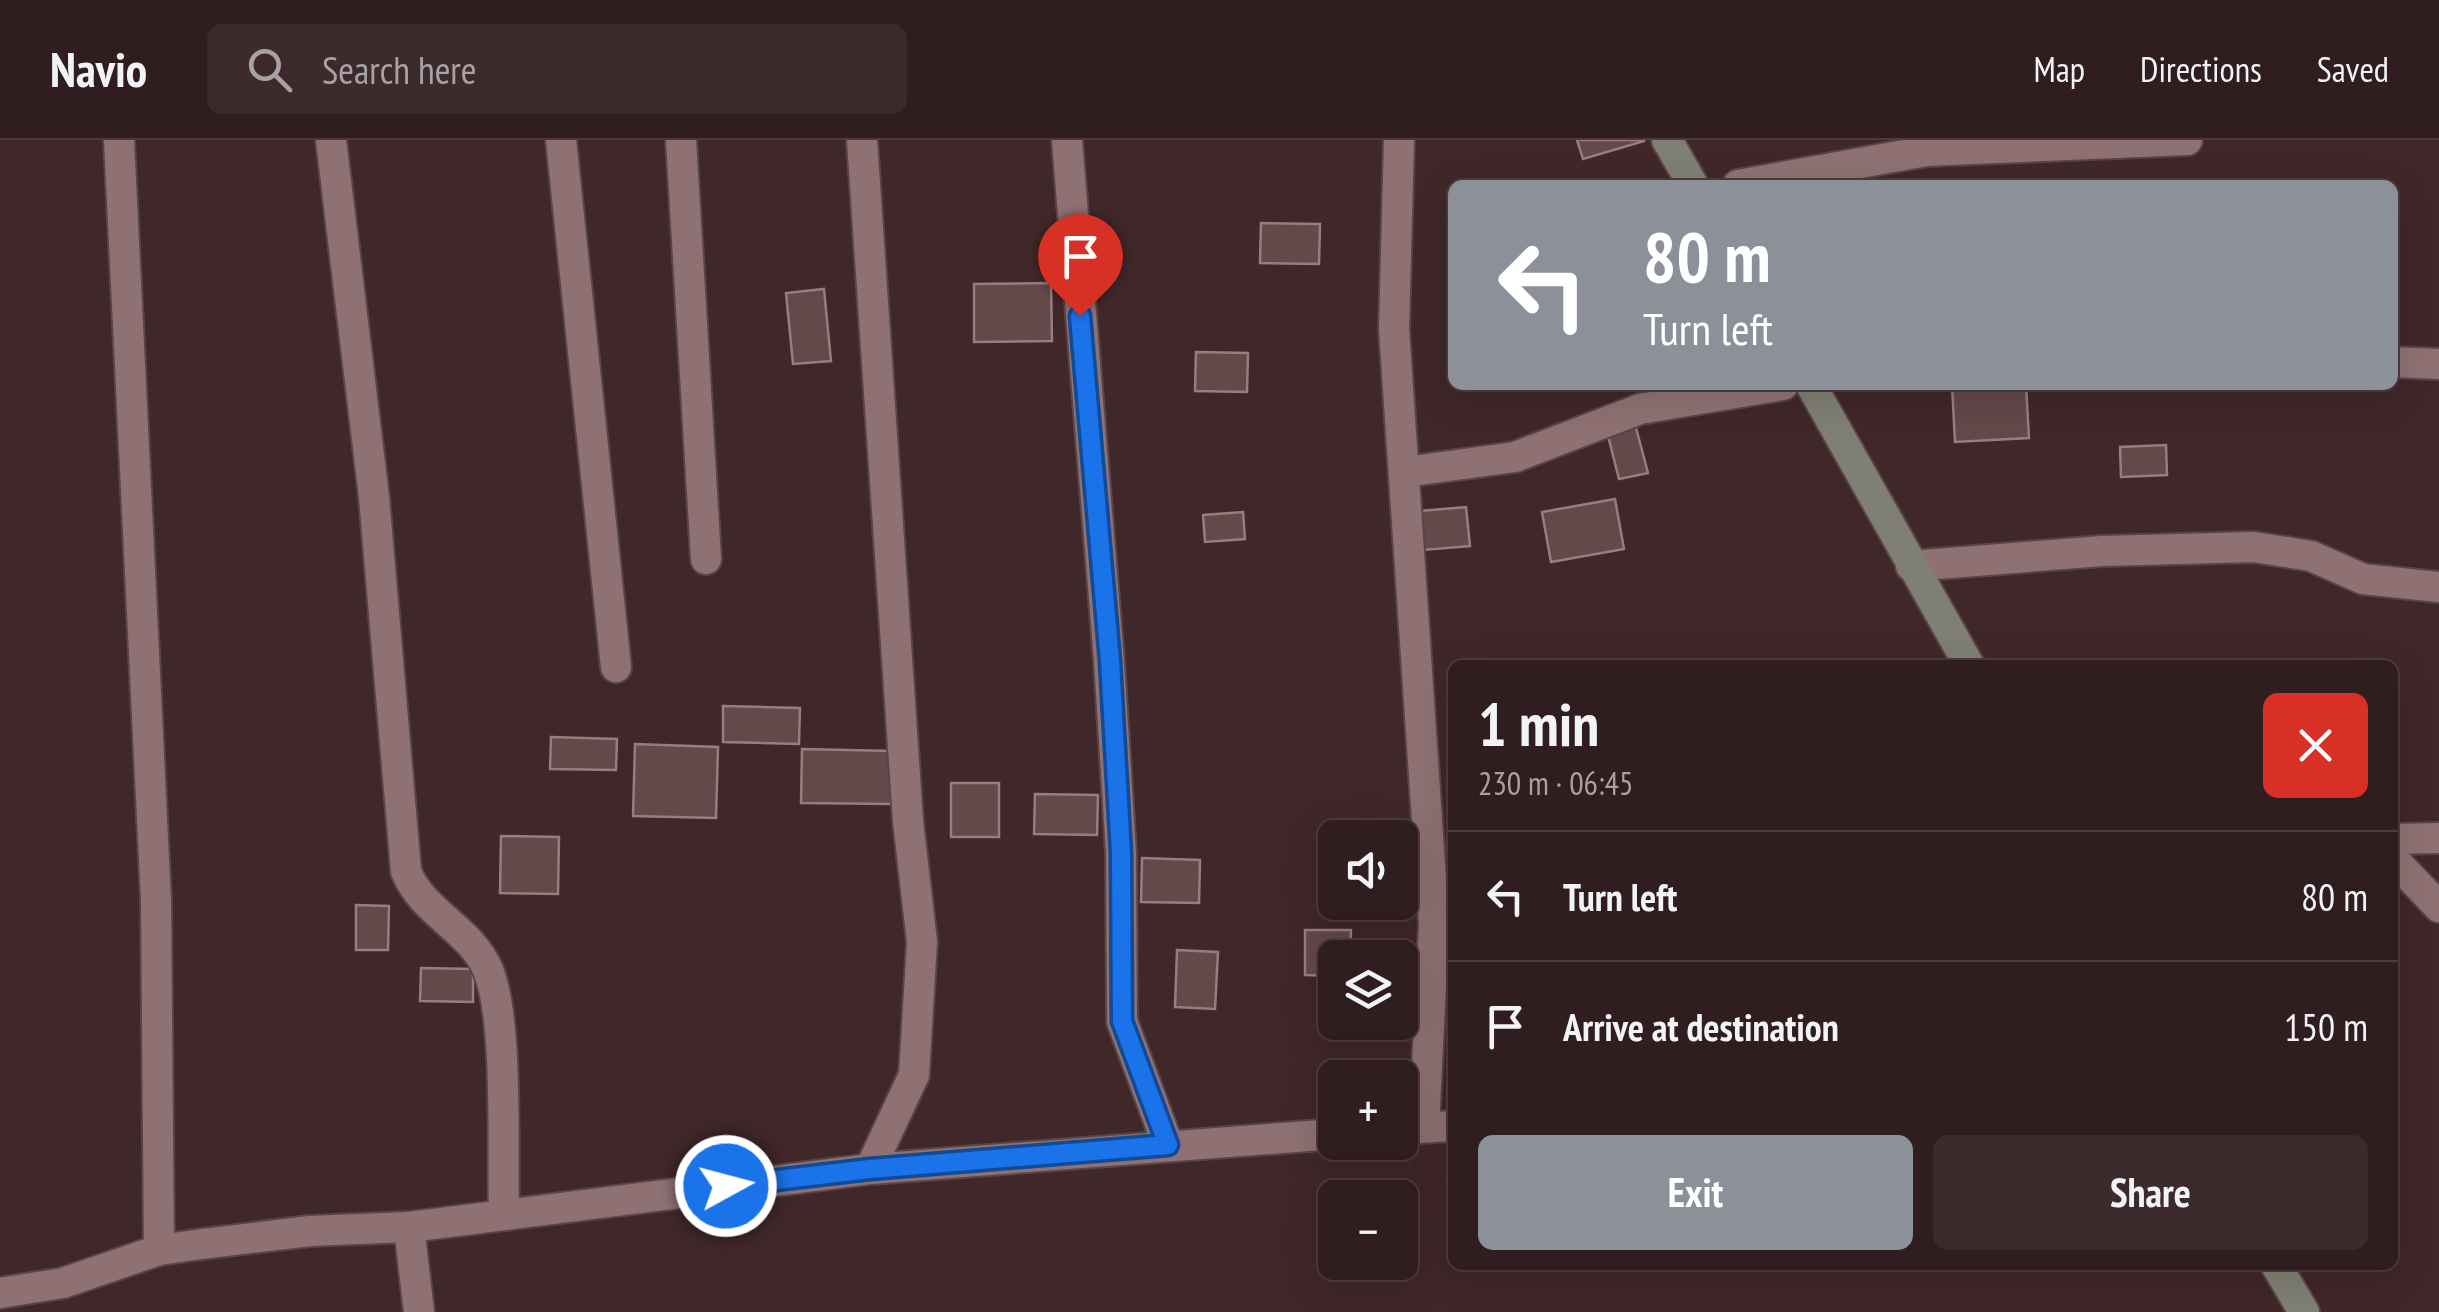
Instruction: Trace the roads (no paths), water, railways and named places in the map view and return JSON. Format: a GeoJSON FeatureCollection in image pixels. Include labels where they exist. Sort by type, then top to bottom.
{"type":"FeatureCollection","features":[{"type":"Feature","properties":{"kind":"street"},"geometry":{"type":"LineString","coordinates":[[120,140],[156,900],[159,1250]]}},
{"type":"Feature","properties":{"kind":"street"},"geometry":{"type":"LineString","coordinates":[[331,140],[374,497],[406,871],[420,896],[463,934],[488,968],[498,1004],[504,1215]]}},
{"type":"Feature","properties":{"kind":"street"},"geometry":{"type":"LineString","coordinates":[[561,140],[616,667]]}},
{"type":"Feature","properties":{"kind":"street"},"geometry":{"type":"LineString","coordinates":[[681,140],[706,559]]}},
{"type":"Feature","properties":{"kind":"street"},"geometry":{"type":"LineString","coordinates":[[862,140],[908,821],[922,942],[914,1075],[870,1169]]}},
{"type":"Feature","properties":{"kind":"street"},"geometry":{"type":"LineString","coordinates":[[1067,140],[1110,661],[1121,853],[1122,1021],[1168,1145]]}},
{"type":"Feature","properties":{"kind":"street"},"geometry":{"type":"LineString","coordinates":[[1399,140],[1394,330],[1434,924],[1425,1127]]}},
{"type":"Feature","properties":{"kind":"street"},"geometry":{"type":"LineString","coordinates":[[1667,140],[1690,180]]}},
{"type":"Feature","properties":{"kind":"street"},"geometry":{"type":"LineString","coordinates":[[1766,180],[1926,151],[2186,140]]}},
{"type":"Feature","properties":{"kind":"street"},"geometry":{"type":"LineString","coordinates":[[2398,362],[2439,364]]}},
{"type":"Feature","properties":{"kind":"street"},"geometry":{"type":"LineString","coordinates":[[1405,472],[1515,457],[1584,427],[1640,410],[1754,390]]}},
{"type":"Feature","properties":{"kind":"street"},"geometry":{"type":"LineString","coordinates":[[1814,390],[1967,660]]}},
{"type":"Feature","properties":{"kind":"street"},"geometry":{"type":"LineString","coordinates":[[1911,566],[2102,551],[2254,547],[2311,556],[2364,579],[2439,586]]}},
{"type":"Feature","properties":{"kind":"street"},"geometry":{"type":"LineString","coordinates":[[2398,839],[2439,838]]}},
{"type":"Feature","properties":{"kind":"street"},"geometry":{"type":"LineString","coordinates":[[2398,864],[2439,907]]}},
{"type":"Feature","properties":{"kind":"street"},"geometry":{"type":"LineString","coordinates":[[0,1293],[62,1284],[159,1250],[310,1231],[409,1226],[870,1169],[1318,1135]]}},
{"type":"Feature","properties":{"kind":"street"},"geometry":{"type":"LineString","coordinates":[[409,1226],[419,1312]]}},
{"type":"Feature","properties":{"kind":"street"},"geometry":{"type":"LineString","coordinates":[[2279,1270],[2304,1312]]}}]}
